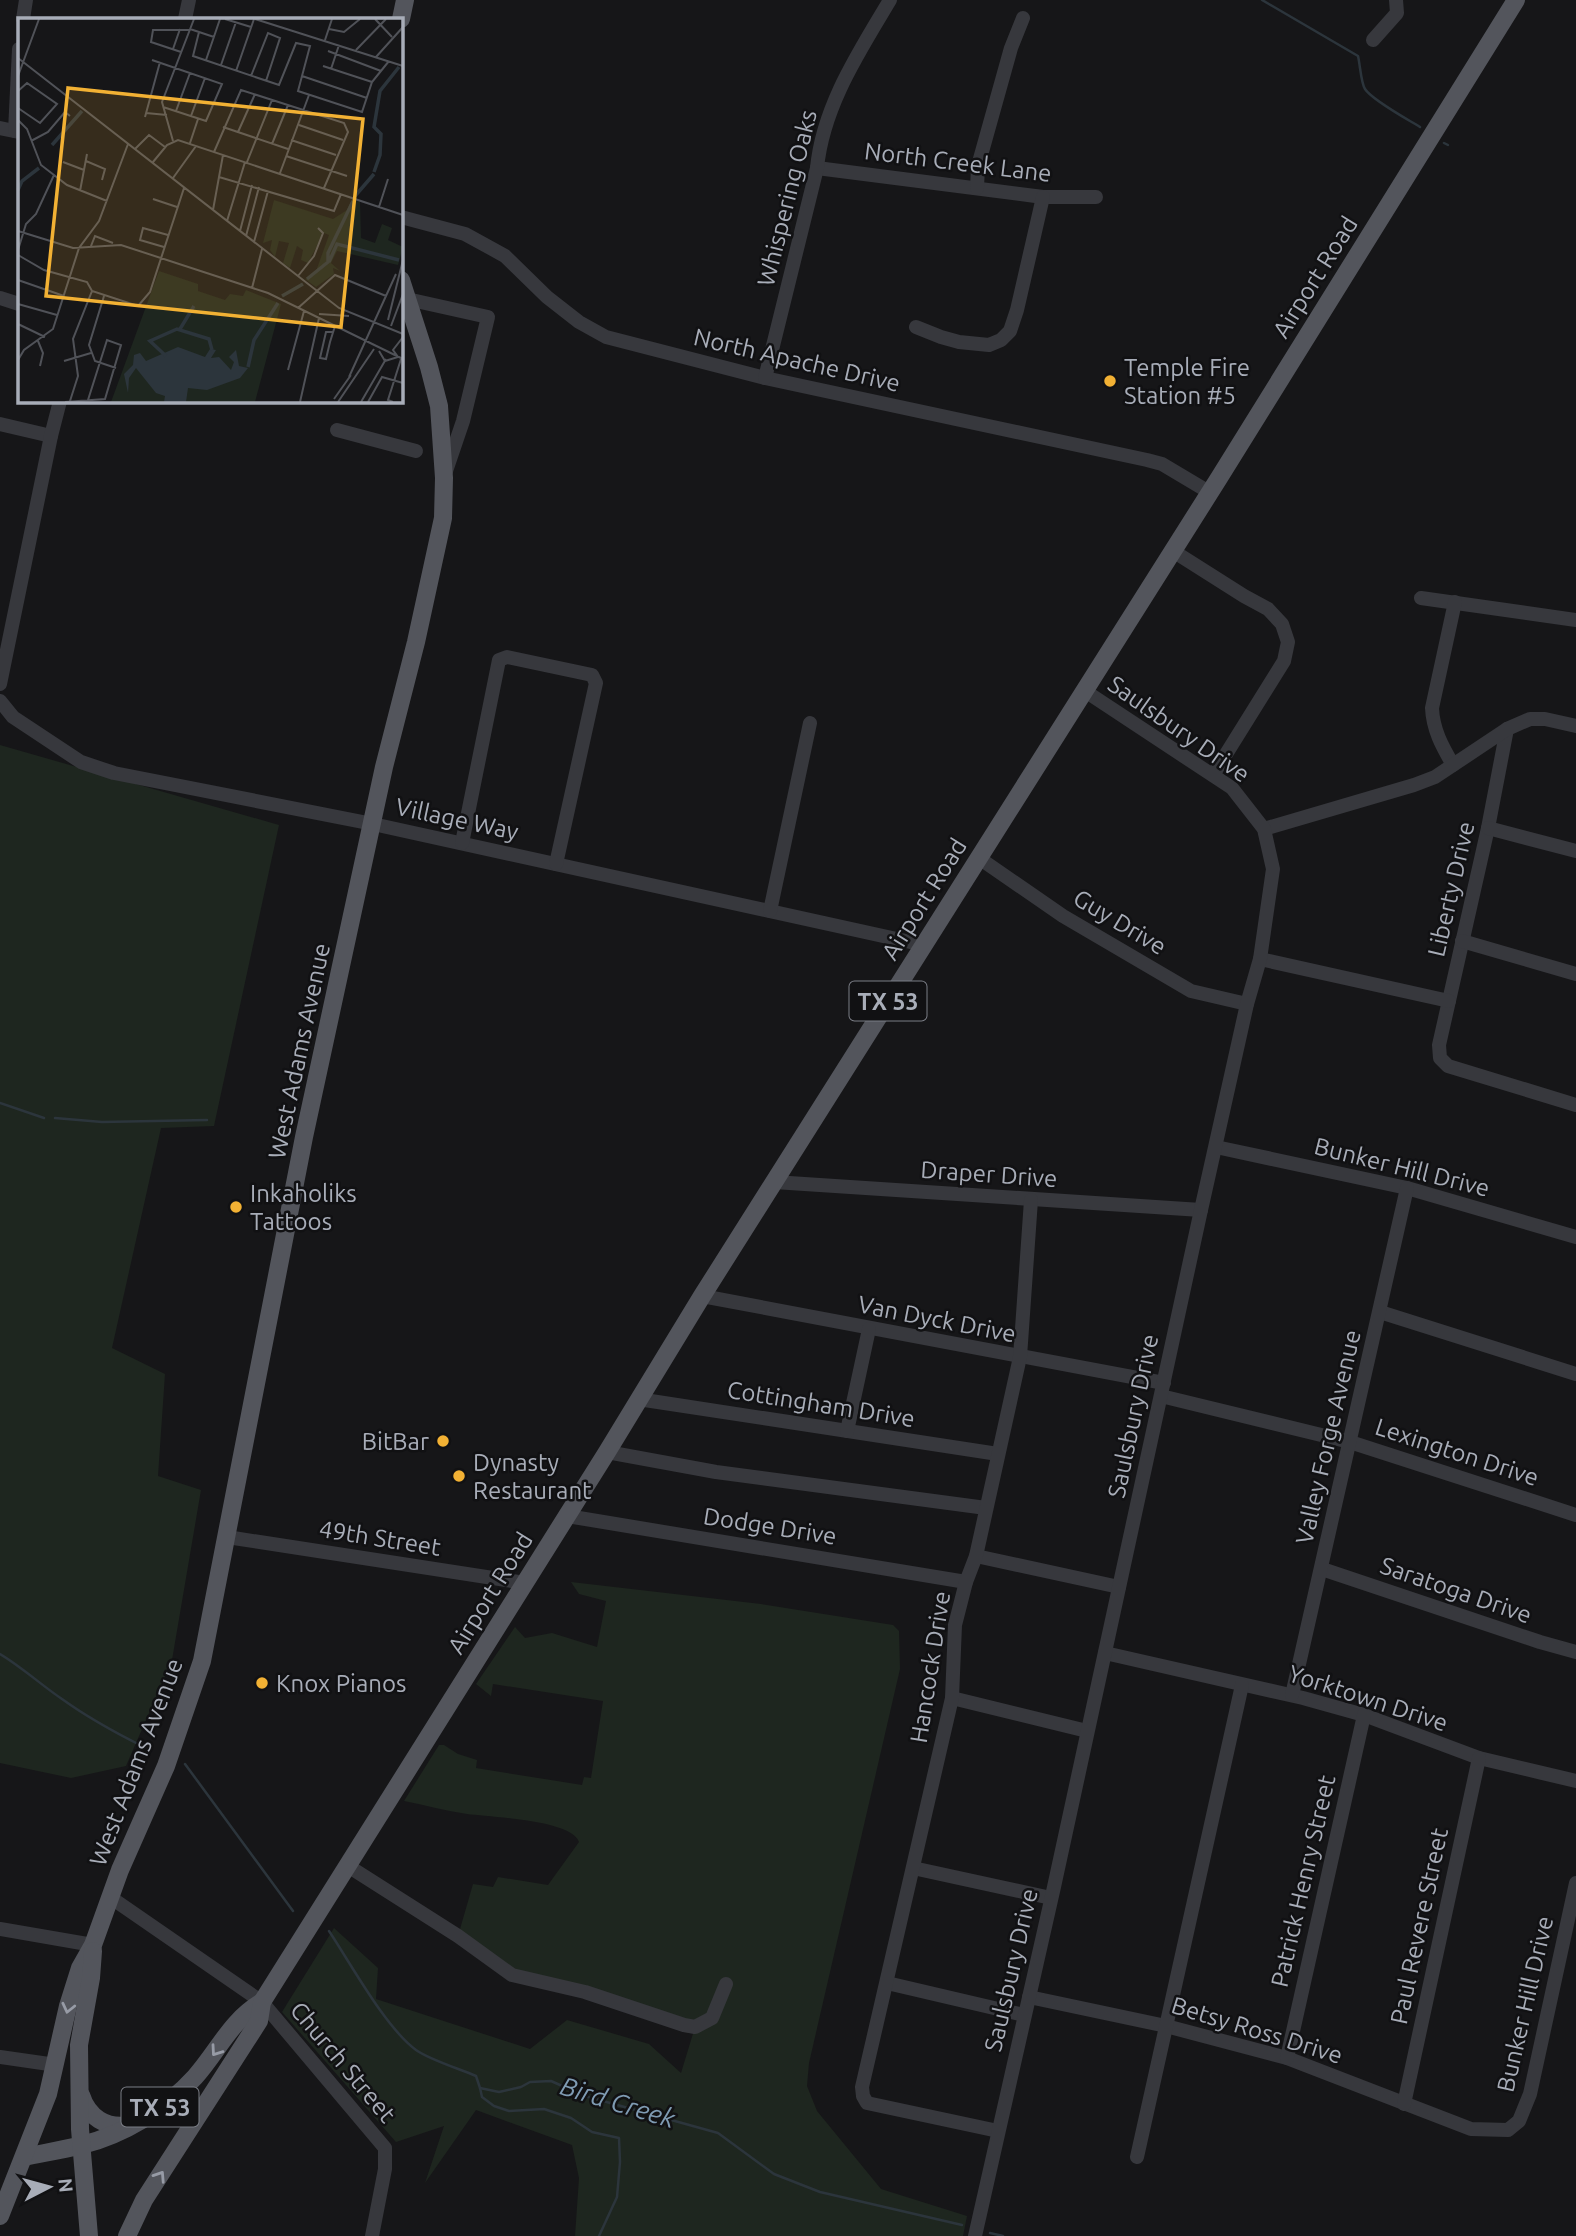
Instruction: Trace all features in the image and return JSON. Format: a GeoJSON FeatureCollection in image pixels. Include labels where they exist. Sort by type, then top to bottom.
{"type":"FeatureCollection","features":[{"type":"Feature","properties":{"kind":"main road"},"geometry":{"type":"LineString","coordinates":[[401,18],[405,0]]}},
{"type":"Feature","properties":{"kind":"main road","name":"Airport Road"},"geometry":{"type":"LineString","coordinates":[[127,2236],[144,2200],[259,2021],[262,2002],[1516,0]]}},
{"type":"Feature","properties":{"kind":"main road","name":"West Adams Avenue"},"geometry":{"type":"LineString","coordinates":[[0,2216],[6,2184],[24,2157],[35,2131],[56,2065],[73,1987],[93,1945],[110,1897],[172,1749],[202,1661],[304,1137],[384,766],[416,642],[443,518],[444,478],[439,406],[402,283]]}},
{"type":"Feature","properties":{"kind":"main road","name":"West Adams Avenue"},"geometry":{"type":"LineString","coordinates":[[82,2145],[79,2045],[92,1978],[93,1945]]}},
{"type":"Feature","properties":{"kind":"main road","name":"Airport Road"},"geometry":{"type":"LineString","coordinates":[[24,2157],[82,2145],[132,2125],[161,2106],[193,2079],[236,2022],[262,2002]]}},
{"type":"Feature","properties":{"kind":"main road"},"geometry":{"type":"LineString","coordinates":[[80,2090],[84,2104],[99,2120],[119,2126],[132,2125]]}},
{"type":"Feature","properties":{"kind":"main road"},"geometry":{"type":"LineString","coordinates":[[82,2145],[89,2236]]}},
{"type":"Feature","properties":{"kind":"street"},"geometry":{"type":"LineString","coordinates":[[23,18],[26,0]]}},
{"type":"Feature","properties":{"kind":"street"},"geometry":{"type":"LineString","coordinates":[[185,18],[189,0]]}},
{"type":"Feature","properties":{"kind":"street","name":"Whispering Oaks"},"geometry":{"type":"LineString","coordinates":[[765,378],[817,168],[819,143],[848,71],[890,0]]}},
{"type":"Feature","properties":{"kind":"street"},"geometry":{"type":"LineString","coordinates":[[1373,40],[1397,13],[1396,0]]}},
{"type":"Feature","properties":{"kind":"street"},"geometry":{"type":"LineString","coordinates":[[977,188],[978,166],[1011,48],[1023,18]]}},
{"type":"Feature","properties":{"kind":"street"},"geometry":{"type":"LineString","coordinates":[[0,128],[17,132],[18,90]]}},
{"type":"Feature","properties":{"kind":"street","name":"North Creek Lane"},"geometry":{"type":"LineString","coordinates":[[817,168],[1043,197],[1096,197]]}},
{"type":"Feature","properties":{"kind":"street"},"geometry":{"type":"LineString","coordinates":[[916,327],[959,342],[989,345],[1001,340],[1010,331],[1043,197]]}},
{"type":"Feature","properties":{"kind":"street","name":"North Apache Drive"},"geometry":{"type":"LineString","coordinates":[[402,217],[465,234],[505,256],[547,297],[579,322],[606,337],[765,378],[1147,460],[1162,464],[1209,492]]}},
{"type":"Feature","properties":{"kind":"street"},"geometry":{"type":"LineString","coordinates":[[0,298],[18,304]]}},
{"type":"Feature","properties":{"kind":"street"},"geometry":{"type":"LineString","coordinates":[[407,299],[488,317],[463,421],[444,478]]}},
{"type":"Feature","properties":{"kind":"street"},"geometry":{"type":"LineString","coordinates":[[0,684],[60,402]]}},
{"type":"Feature","properties":{"kind":"street"},"geometry":{"type":"LineString","coordinates":[[0,424],[51,436]]}},
{"type":"Feature","properties":{"kind":"street"},"geometry":{"type":"LineString","coordinates":[[337,430],[416,451]]}},
{"type":"Feature","properties":{"kind":"street"},"geometry":{"type":"LineString","coordinates":[[1173,551],[1268,609],[1282,624],[1288,642],[1284,662],[1213,775]]}},
{"type":"Feature","properties":{"kind":"street"},"geometry":{"type":"LineString","coordinates":[[1421,598],[1576,620]]}},
{"type":"Feature","properties":{"kind":"street"},"geometry":{"type":"LineString","coordinates":[[1453,765],[1439,741],[1433,723],[1432,708],[1455,602]]}},
{"type":"Feature","properties":{"kind":"street"},"geometry":{"type":"LineString","coordinates":[[462,843],[499,660],[507,657],[592,675],[596,683],[556,864]]}},
{"type":"Feature","properties":{"kind":"street","name":"Saulsbury Drive"},"geometry":{"type":"LineString","coordinates":[[975,2236],[1201,1210],[1247,1004],[1260,959],[1273,869],[1264,829],[1232,788],[1084,691]]}},
{"type":"Feature","properties":{"kind":"street","name":"Village Way"},"geometry":{"type":"LineString","coordinates":[[0,701],[13,717],[81,762],[114,773],[373,824],[923,945]]}},
{"type":"Feature","properties":{"kind":"street"},"geometry":{"type":"LineString","coordinates":[[1264,829],[1435,777],[1507,729],[1530,719],[1545,719],[1576,726]]}},
{"type":"Feature","properties":{"kind":"street"},"geometry":{"type":"LineString","coordinates":[[770,911],[810,723]]}},
{"type":"Feature","properties":{"kind":"street","name":"Liberty Drive"},"geometry":{"type":"LineString","coordinates":[[1507,729],[1488,828],[1439,1045],[1440,1058],[1448,1066],[1576,1105]]}},
{"type":"Feature","properties":{"kind":"street"},"geometry":{"type":"LineString","coordinates":[[1488,828],[1576,851]]}},
{"type":"Feature","properties":{"kind":"street","name":"Guy Drive"},"geometry":{"type":"LineString","coordinates":[[979,858],[1063,916],[1191,991],[1247,1004]]}},
{"type":"Feature","properties":{"kind":"street"},"geometry":{"type":"LineString","coordinates":[[1462,941],[1576,974]]}},
{"type":"Feature","properties":{"kind":"street"},"geometry":{"type":"LineString","coordinates":[[1260,959],[1449,1001]]}},
{"type":"Feature","properties":{"kind":"street","name":"Bunker Hill Drive"},"geometry":{"type":"LineString","coordinates":[[1216,1147],[1407,1188],[1576,1235]]}},
{"type":"Feature","properties":{"kind":"street","name":"Draper Drive"},"geometry":{"type":"LineString","coordinates":[[774,1182],[1201,1210]]}},
{"type":"Feature","properties":{"kind":"street","name":"Valley Forge Avenue"},"geometry":{"type":"LineString","coordinates":[[1292,1695],[1407,1188]]}},
{"type":"Feature","properties":{"kind":"street","name":"Hancock Drive"},"geometry":{"type":"LineString","coordinates":[[998,2131],[867,2102],[862,2087],[953,1698],[956,1625],[966,1582],[976,1556],[1020,1357],[1031,1200]]}},
{"type":"Feature","properties":{"kind":"street","name":"Van Dyck Drive"},"geometry":{"type":"LineString","coordinates":[[702,1296],[1020,1357],[1162,1390]]}},
{"type":"Feature","properties":{"kind":"street"},"geometry":{"type":"LineString","coordinates":[[1380,1312],[1576,1374]]}},
{"type":"Feature","properties":{"kind":"street"},"geometry":{"type":"LineString","coordinates":[[847,1431],[869,1329]]}},
{"type":"Feature","properties":{"kind":"street","name":"Lexington Drive"},"geometry":{"type":"LineString","coordinates":[[1162,1390],[1350,1442],[1576,1515]]}},
{"type":"Feature","properties":{"kind":"street","name":"Cottingham Drive"},"geometry":{"type":"LineString","coordinates":[[638,1399],[998,1454]]}},
{"type":"Feature","properties":{"kind":"street"},"geometry":{"type":"LineString","coordinates":[[607,1452],[728,1474],[986,1508]]}},
{"type":"Feature","properties":{"kind":"street","name":"Dodge Drive"},"geometry":{"type":"LineString","coordinates":[[567,1516],[966,1582]]}},
{"type":"Feature","properties":{"kind":"street","name":"49th Street"},"geometry":{"type":"LineString","coordinates":[[227,1537],[525,1583]]}},
{"type":"Feature","properties":{"kind":"street"},"geometry":{"type":"LineString","coordinates":[[976,1556],[1119,1587]]}},
{"type":"Feature","properties":{"kind":"street","name":"Saratoga Drive"},"geometry":{"type":"LineString","coordinates":[[1322,1569],[1576,1652]]}},
{"type":"Feature","properties":{"kind":"street","name":"Yorktown Drive"},"geometry":{"type":"LineString","coordinates":[[1105,1653],[1292,1695],[1364,1715],[1479,1758],[1576,1781]]}},
{"type":"Feature","properties":{"kind":"street"},"geometry":{"type":"LineString","coordinates":[[1138,2157],[1242,1685]]}},
{"type":"Feature","properties":{"kind":"street"},"geometry":{"type":"LineString","coordinates":[[953,1698],[1087,1731]]}},
{"type":"Feature","properties":{"kind":"street","name":"Patrick Henry Street"},"geometry":{"type":"LineString","coordinates":[[1287,2058],[1364,1715]]}},
{"type":"Feature","properties":{"kind":"street","name":"Paul Revere Street"},"geometry":{"type":"LineString","coordinates":[[1404,2104],[1479,1758]]}},
{"type":"Feature","properties":{"kind":"street"},"geometry":{"type":"LineString","coordinates":[[348,1866],[458,1936],[512,1975],[585,1992],[684,2025],[695,2026],[712,2018],[726,1984]]}},
{"type":"Feature","properties":{"kind":"street"},"geometry":{"type":"LineString","coordinates":[[913,1868],[1051,1898]]}},
{"type":"Feature","properties":{"kind":"street","name":"Bunker Hill Drive"},"geometry":{"type":"LineString","coordinates":[[1508,2130],[1519,2121],[1530,2094],[1576,1883]]}},
{"type":"Feature","properties":{"kind":"street","name":"Church Street"},"geometry":{"type":"LineString","coordinates":[[110,1897],[262,2002],[385,2148],[385,2169],[372,2236]]}},
{"type":"Feature","properties":{"kind":"street"},"geometry":{"type":"LineString","coordinates":[[0,1929],[93,1945]]}},
{"type":"Feature","properties":{"kind":"street"},"geometry":{"type":"LineString","coordinates":[[887,1983],[1024,2015]]}},
{"type":"Feature","properties":{"kind":"street","name":"Betsy Ross Drive"},"geometry":{"type":"LineString","coordinates":[[1028,1997],[1166,2026],[1287,2058],[1471,2129],[1508,2130]]}},
{"type":"Feature","properties":{"kind":"street"},"geometry":{"type":"LineString","coordinates":[[0,2057],[56,2065]]}},
{"type":"Feature","properties":{"kind":"shaded area"},"geometry":{"type":"Polygon","coordinates":[[[0,745],[279,825],[214,1126],[161,1128],[112,1348],[165,1374],[158,1476],[201,1490],[172,1660],[126,1766],[71,1778],[0,1763],[0,745]]]}},
{"type":"Feature","properties":{"kind":"shaded area"},"geometry":{"type":"Polygon","coordinates":[[[571,1582],[761,1604],[893,1625],[899,1631],[900,1669],[809,2063],[807,2086],[817,2111],[881,2189],[967,2216],[963,2236],[575,2236],[579,2178],[572,2145],[476,2110],[425,2183],[444,2126],[396,2142],[282,2012],[334,1928],[378,1968],[376,1999],[530,2049],[567,2020],[649,2044],[681,2073],[695,2027],[512,1975],[458,1936],[473,1884],[493,1887],[498,1877],[548,1885],[579,1842],[573,1835],[547,1824],[459,1813],[404,1801],[439,1745],[477,1760],[476,1768],[582,1785],[584,1777],[591,1778],[603,1701],[493,1684],[491,1696],[476,1684],[515,1627],[525,1638],[552,1633],[597,1647],[606,1601],[579,1594],[571,1582]]]}},
{"type":"Feature","properties":{"kind":"waterway"},"geometry":{"type":"LineString","coordinates":[[1262,0],[1358,56],[1365,89],[1390,109],[1420,127]]}},
{"type":"Feature","properties":{"kind":"waterway"},"geometry":{"type":"LineString","coordinates":[[1444,143],[1448,145]]}},
{"type":"Feature","properties":{"kind":"waterway"},"geometry":{"type":"LineString","coordinates":[[0,1103],[44,1118]]}},
{"type":"Feature","properties":{"kind":"waterway"},"geometry":{"type":"LineString","coordinates":[[55,1118],[102,1122],[207,1120]]}},
{"type":"Feature","properties":{"kind":"waterway","name":"Bird Creek"},"geometry":{"type":"LineString","coordinates":[[0,1654],[81,1712],[142,1746]]}},
{"type":"Feature","properties":{"kind":"waterway","name":"Bird Creek"},"geometry":{"type":"LineString","coordinates":[[185,1764],[293,1911]]}},
{"type":"Feature","properties":{"kind":"waterway","name":"Bird Creek"},"geometry":{"type":"LineString","coordinates":[[329,1931],[381,2011],[404,2040],[429,2057],[476,2076],[480,2088],[499,2092],[530,2082],[551,2081],[585,2096],[718,2133],[774,2174],[820,2192],[962,2225]]}},
{"type":"Feature","properties":{"kind":"waterway"},"geometry":{"type":"LineString","coordinates":[[480,2088],[482,2097],[494,2106],[509,2111],[544,2109],[571,2118],[592,2132],[619,2138],[617,2197],[599,2236]]}},
{"type":"Feature","properties":{"kind":"waterway","name":"Bird Creek"},"geometry":{"type":"LineString","coordinates":[[990,2233],[1003,2236]]}},
{"type":"Feature","properties":{"kind":"place","name":"Temple Fire Station #5"},"geometry":{"type":"Point","coordinates":[1110,381]}},
{"type":"Feature","properties":{"kind":"place","name":"Inkaholiks Tattoos"},"geometry":{"type":"Point","coordinates":[236,1207]}},
{"type":"Feature","properties":{"kind":"place","name":"BitBar"},"geometry":{"type":"Point","coordinates":[443,1441]}},
{"type":"Feature","properties":{"kind":"place","name":"Dynasty Restaurant"},"geometry":{"type":"Point","coordinates":[459,1476]}},
{"type":"Feature","properties":{"kind":"place","name":"Knox Pianos"},"geometry":{"type":"Point","coordinates":[262,1683]}}]}
